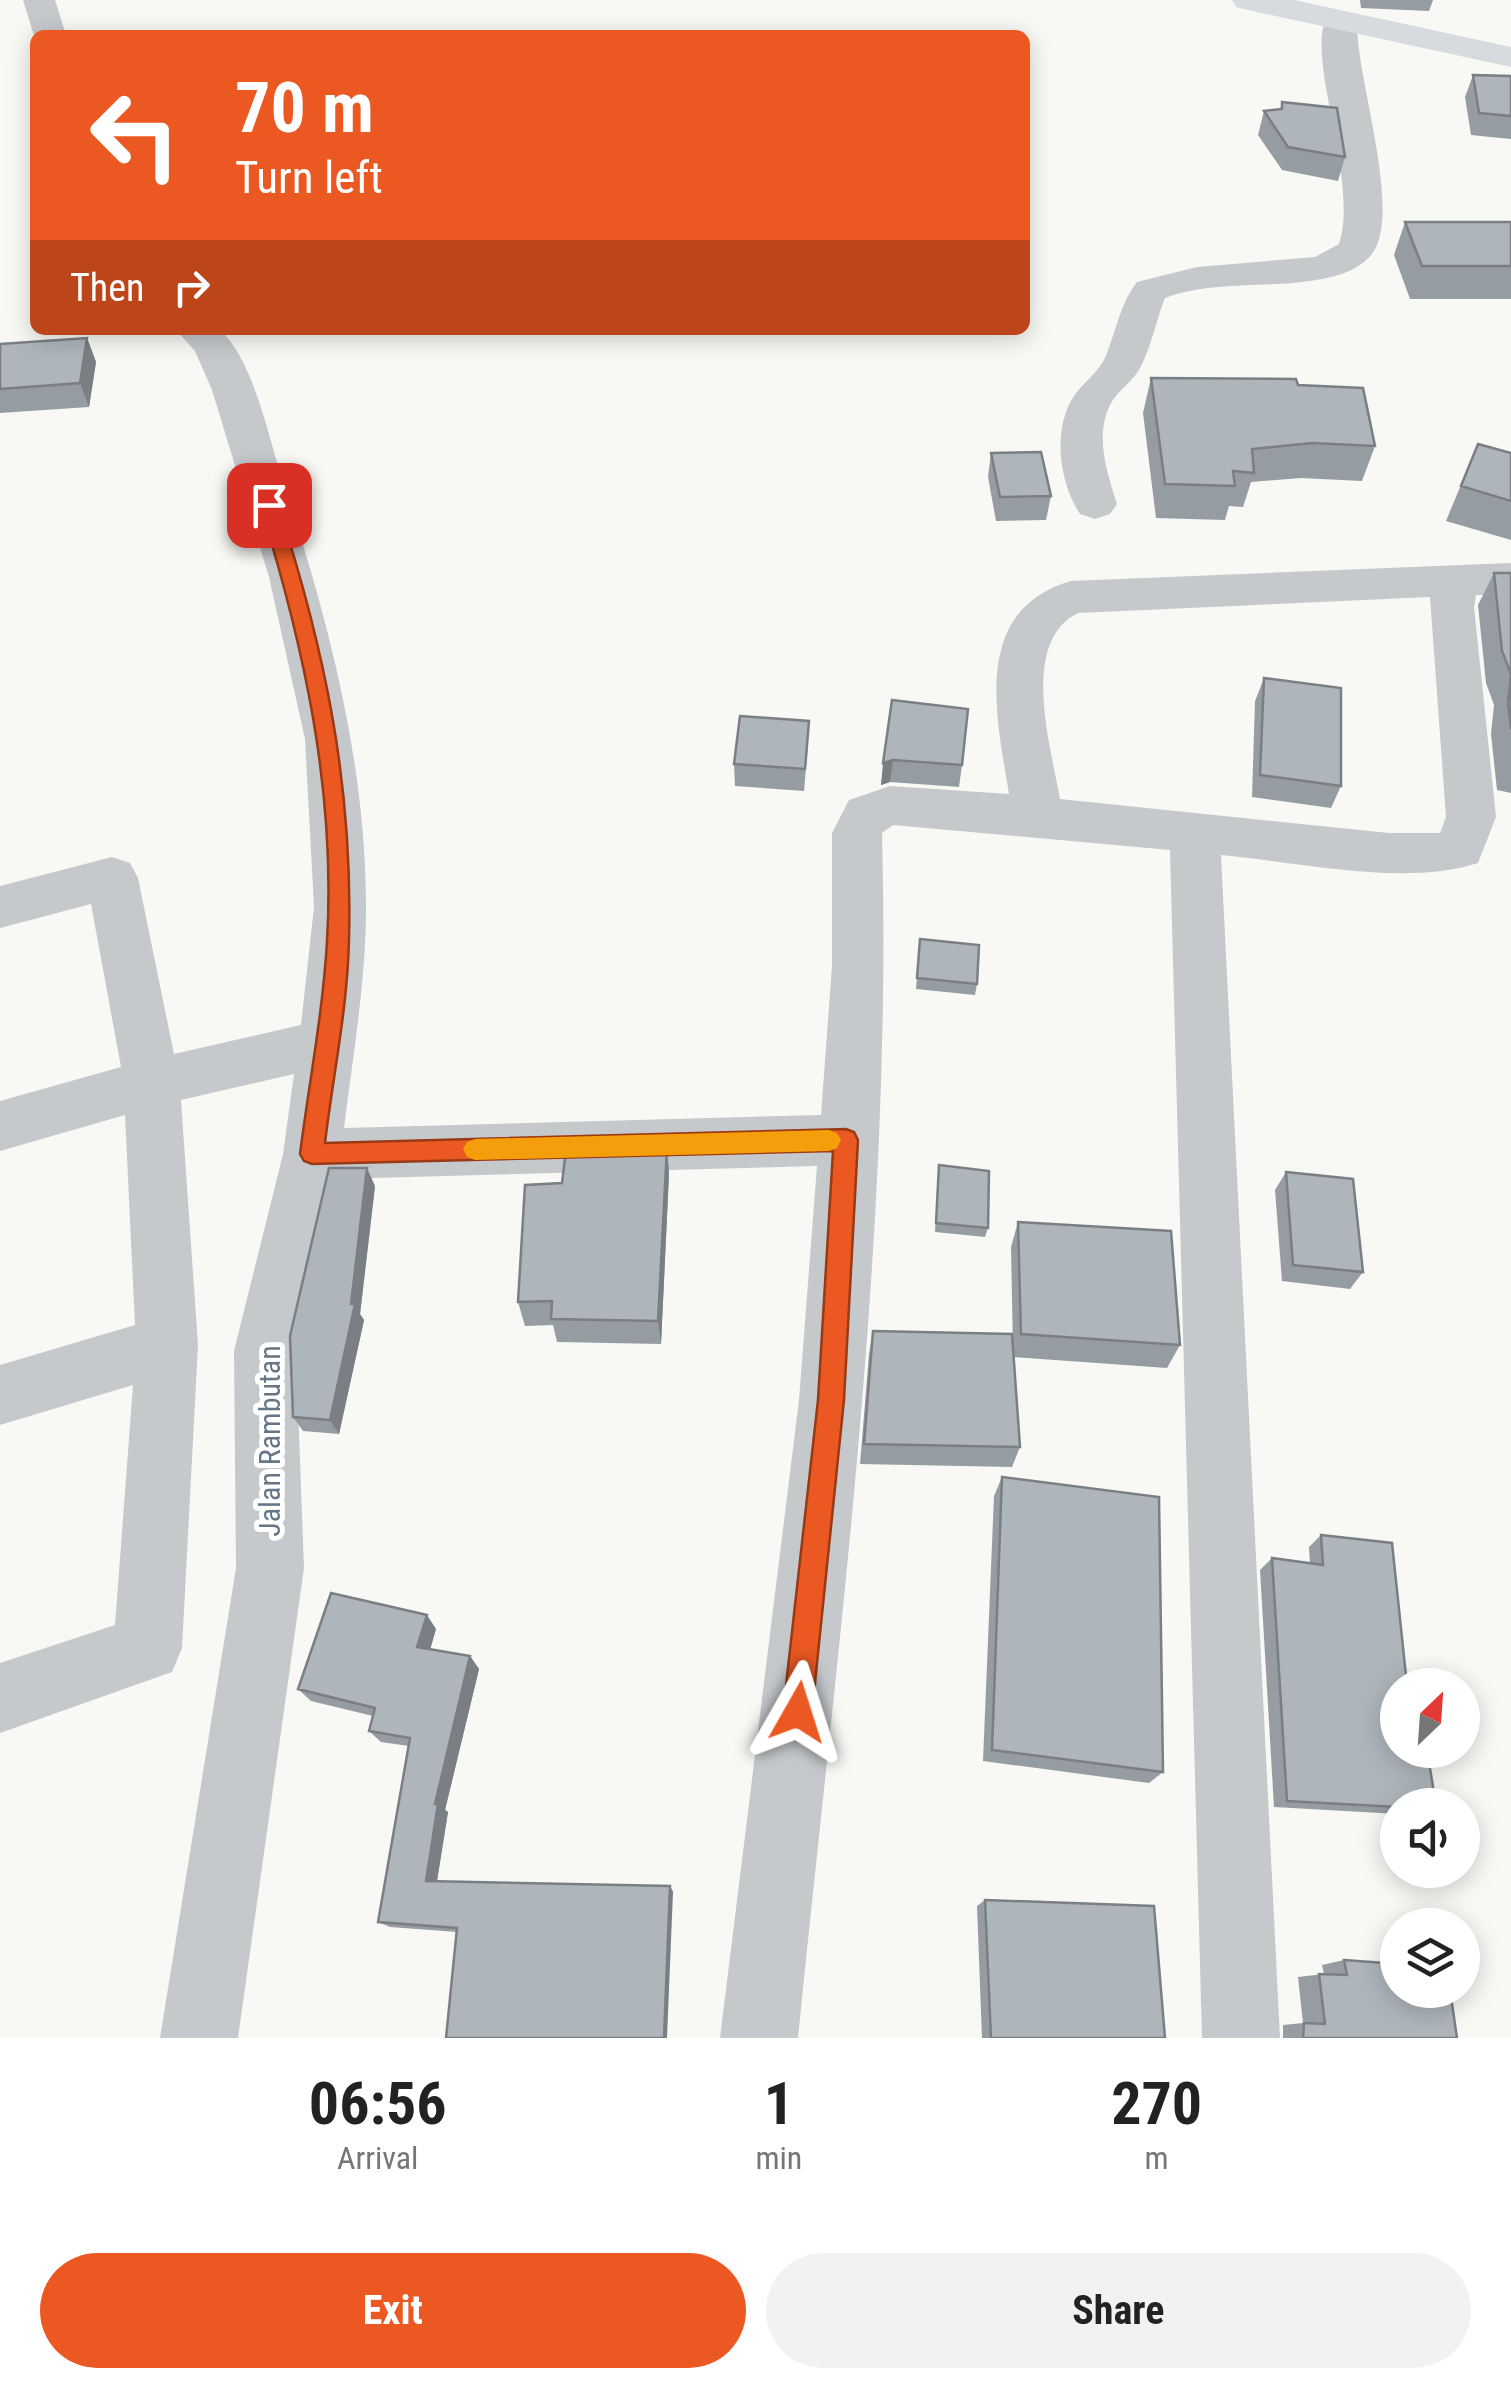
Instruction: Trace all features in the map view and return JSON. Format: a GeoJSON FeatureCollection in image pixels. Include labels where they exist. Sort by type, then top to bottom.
{"type":"FeatureCollection","features":[{"type":"Feature","properties":{"kind":"main road"},"geometry":{"type":"LineString","coordinates":[[1248,0],[1511,57]]}},
{"type":"Feature","properties":{"kind":"street"},"geometry":{"type":"LineString","coordinates":[[39,0],[47,30]]}},
{"type":"Feature","properties":{"kind":"street"},"geometry":{"type":"LineString","coordinates":[[1095,504],[1082,457],[1083,416],[1134,342],[1142,299],[1152,290],[1179,282],[1310,268],[1346,261],[1355,253],[1362,236],[1364,188],[1337,49],[1340,23]]}},
{"type":"Feature","properties":{"kind":"street","name":"Jalan Rambutan"},"geometry":{"type":"LineString","coordinates":[[198,2038],[270,1568],[265,1351],[312,1154],[340,907],[329,739],[292,577],[233,390],[213,344],[202,335]]}},
{"type":"Feature","properties":{"kind":"street"},"geometry":{"type":"LineString","coordinates":[[1038,816],[1019,666],[1036,619],[1048,608],[1071,597],[1483,580]]}},
{"type":"Feature","properties":{"kind":"street"},"geometry":{"type":"LineString","coordinates":[[759,2038],[831,1400],[858,966],[855,892],[859,824],[867,814],[890,806],[1038,816],[1376,851],[1447,854],[1460,849],[1472,817],[1452,606],[1483,580]]}},
{"type":"Feature","properties":{"kind":"street"},"geometry":{"type":"LineString","coordinates":[[1196,835],[1241,2038]]}},
{"type":"Feature","properties":{"kind":"street"},"geometry":{"type":"LineString","coordinates":[[0,907],[112,878],[152,1083],[167,1345],[148,1648],[0,1698]]}},
{"type":"Feature","properties":{"kind":"street"},"geometry":{"type":"LineString","coordinates":[[0,1126],[152,1083],[326,1043]]}},
{"type":"Feature","properties":{"kind":"street"},"geometry":{"type":"LineString","coordinates":[[312,1154],[846,1140]]}},
{"type":"Feature","properties":{"kind":"street"},"geometry":{"type":"LineString","coordinates":[[0,1395],[167,1345]]}},
{"type":"Feature","properties":{"kind":"building"},"geometry":{"type":"Polygon","coordinates":[[[1473,75],[1511,76],[1511,116],[1479,113],[1473,75]]]}},
{"type":"Feature","properties":{"kind":"building"},"geometry":{"type":"Polygon","coordinates":[[[1282,102],[1337,108],[1345,157],[1288,147],[1264,111],[1282,109],[1282,102]]]}},
{"type":"Feature","properties":{"kind":"building"},"geometry":{"type":"Polygon","coordinates":[[[1405,222],[1511,222],[1511,266],[1422,266],[1405,222]]]}},
{"type":"Feature","properties":{"kind":"building"},"geometry":{"type":"Polygon","coordinates":[[[87,338],[80,383],[0,389],[0,344],[87,338]]]}},
{"type":"Feature","properties":{"kind":"building"},"geometry":{"type":"Polygon","coordinates":[[[1151,378],[1296,379],[1298,385],[1363,388],[1375,446],[1312,443],[1252,449],[1254,473],[1233,471],[1235,486],[1165,484],[1151,378]]]}},
{"type":"Feature","properties":{"kind":"building"},"geometry":{"type":"Polygon","coordinates":[[[1478,444],[1511,453],[1511,501],[1461,486],[1478,444]]]}},
{"type":"Feature","properties":{"kind":"building"},"geometry":{"type":"Polygon","coordinates":[[[1041,452],[1051,496],[1000,497],[991,453],[1041,452]]]}},
{"type":"Feature","properties":{"kind":"building"},"geometry":{"type":"Polygon","coordinates":[[[1494,573],[1511,573],[1511,674],[1502,651],[1494,573]]]}},
{"type":"Feature","properties":{"kind":"building"},"geometry":{"type":"Polygon","coordinates":[[[1511,674],[1511,729],[1508,703],[1511,674]]]}},
{"type":"Feature","properties":{"kind":"building"},"geometry":{"type":"Polygon","coordinates":[[[1264,678],[1341,688],[1341,786],[1260,775],[1264,678]]]}},
{"type":"Feature","properties":{"kind":"building"},"geometry":{"type":"Polygon","coordinates":[[[892,700],[968,709],[962,765],[893,760],[883,763],[892,700]]]}},
{"type":"Feature","properties":{"kind":"building"},"geometry":{"type":"Polygon","coordinates":[[[740,716],[809,721],[805,769],[734,764],[740,716]]]}},
{"type":"Feature","properties":{"kind":"building"},"geometry":{"type":"Polygon","coordinates":[[[920,939],[979,945],[977,984],[917,978],[920,939]]]}},
{"type":"Feature","properties":{"kind":"building"},"geometry":{"type":"Polygon","coordinates":[[[667,1147],[658,1321],[551,1319],[552,1301],[518,1302],[525,1185],[562,1183],[566,1150],[667,1147]]]}},
{"type":"Feature","properties":{"kind":"building"},"geometry":{"type":"Polygon","coordinates":[[[939,1165],[989,1171],[988,1228],[936,1223],[939,1165]]]}},
{"type":"Feature","properties":{"kind":"building"},"geometry":{"type":"Polygon","coordinates":[[[329,1168],[367,1168],[351,1304],[355,1304],[330,1420],[293,1417],[290,1336],[329,1168]]]}},
{"type":"Feature","properties":{"kind":"building"},"geometry":{"type":"Polygon","coordinates":[[[1286,1172],[1353,1179],[1363,1272],[1293,1265],[1286,1172]]]}},
{"type":"Feature","properties":{"kind":"building"},"geometry":{"type":"Polygon","coordinates":[[[1018,1222],[1171,1231],[1180,1345],[1021,1334],[1018,1222]]]}},
{"type":"Feature","properties":{"kind":"building"},"geometry":{"type":"Polygon","coordinates":[[[873,1331],[1012,1334],[1020,1447],[864,1444],[873,1331]]]}},
{"type":"Feature","properties":{"kind":"building"},"geometry":{"type":"Polygon","coordinates":[[[1002,1477],[1159,1497],[1163,1772],[992,1750],[1002,1477]]]}},
{"type":"Feature","properties":{"kind":"building"},"geometry":{"type":"Polygon","coordinates":[[[1321,1535],[1392,1543],[1405,1668],[1380,1668],[1380,1768],[1430,1768],[1433,1788],[1380,1788],[1380,1806],[1287,1801],[1272,1558],[1323,1565],[1321,1535]]]}},
{"type":"Feature","properties":{"kind":"building"},"geometry":{"type":"Polygon","coordinates":[[[331,1593],[427,1615],[417,1647],[470,1656],[435,1804],[426,1881],[670,1886],[664,2038],[446,2038],[457,1928],[378,1922],[410,1738],[369,1731],[375,1708],[298,1689],[331,1593]]]}},
{"type":"Feature","properties":{"kind":"building"},"geometry":{"type":"Polygon","coordinates":[[[985,1900],[1154,1906],[1165,2038],[991,2038],[985,1900]]]}},
{"type":"Feature","properties":{"kind":"building"},"geometry":{"type":"Polygon","coordinates":[[[1344,1960],[1380,1963],[1380,2008],[1453,2008],[1457,2038],[1303,2038],[1304,2023],[1325,2024],[1319,1974],[1347,1975],[1344,1960]]]}},
{"type":"Feature","properties":{"kind":"slow traffic"},"geometry":{"type":"LineString","coordinates":[[475,1149],[829,1140]]}},
{"type":"Feature","properties":{"kind":"route"},"geometry":{"type":"LineString","coordinates":[[269,505],[292,577],[329,739],[334,792],[338,940],[312,1154],[846,1140],[831,1400],[798,1712]]}}]}
